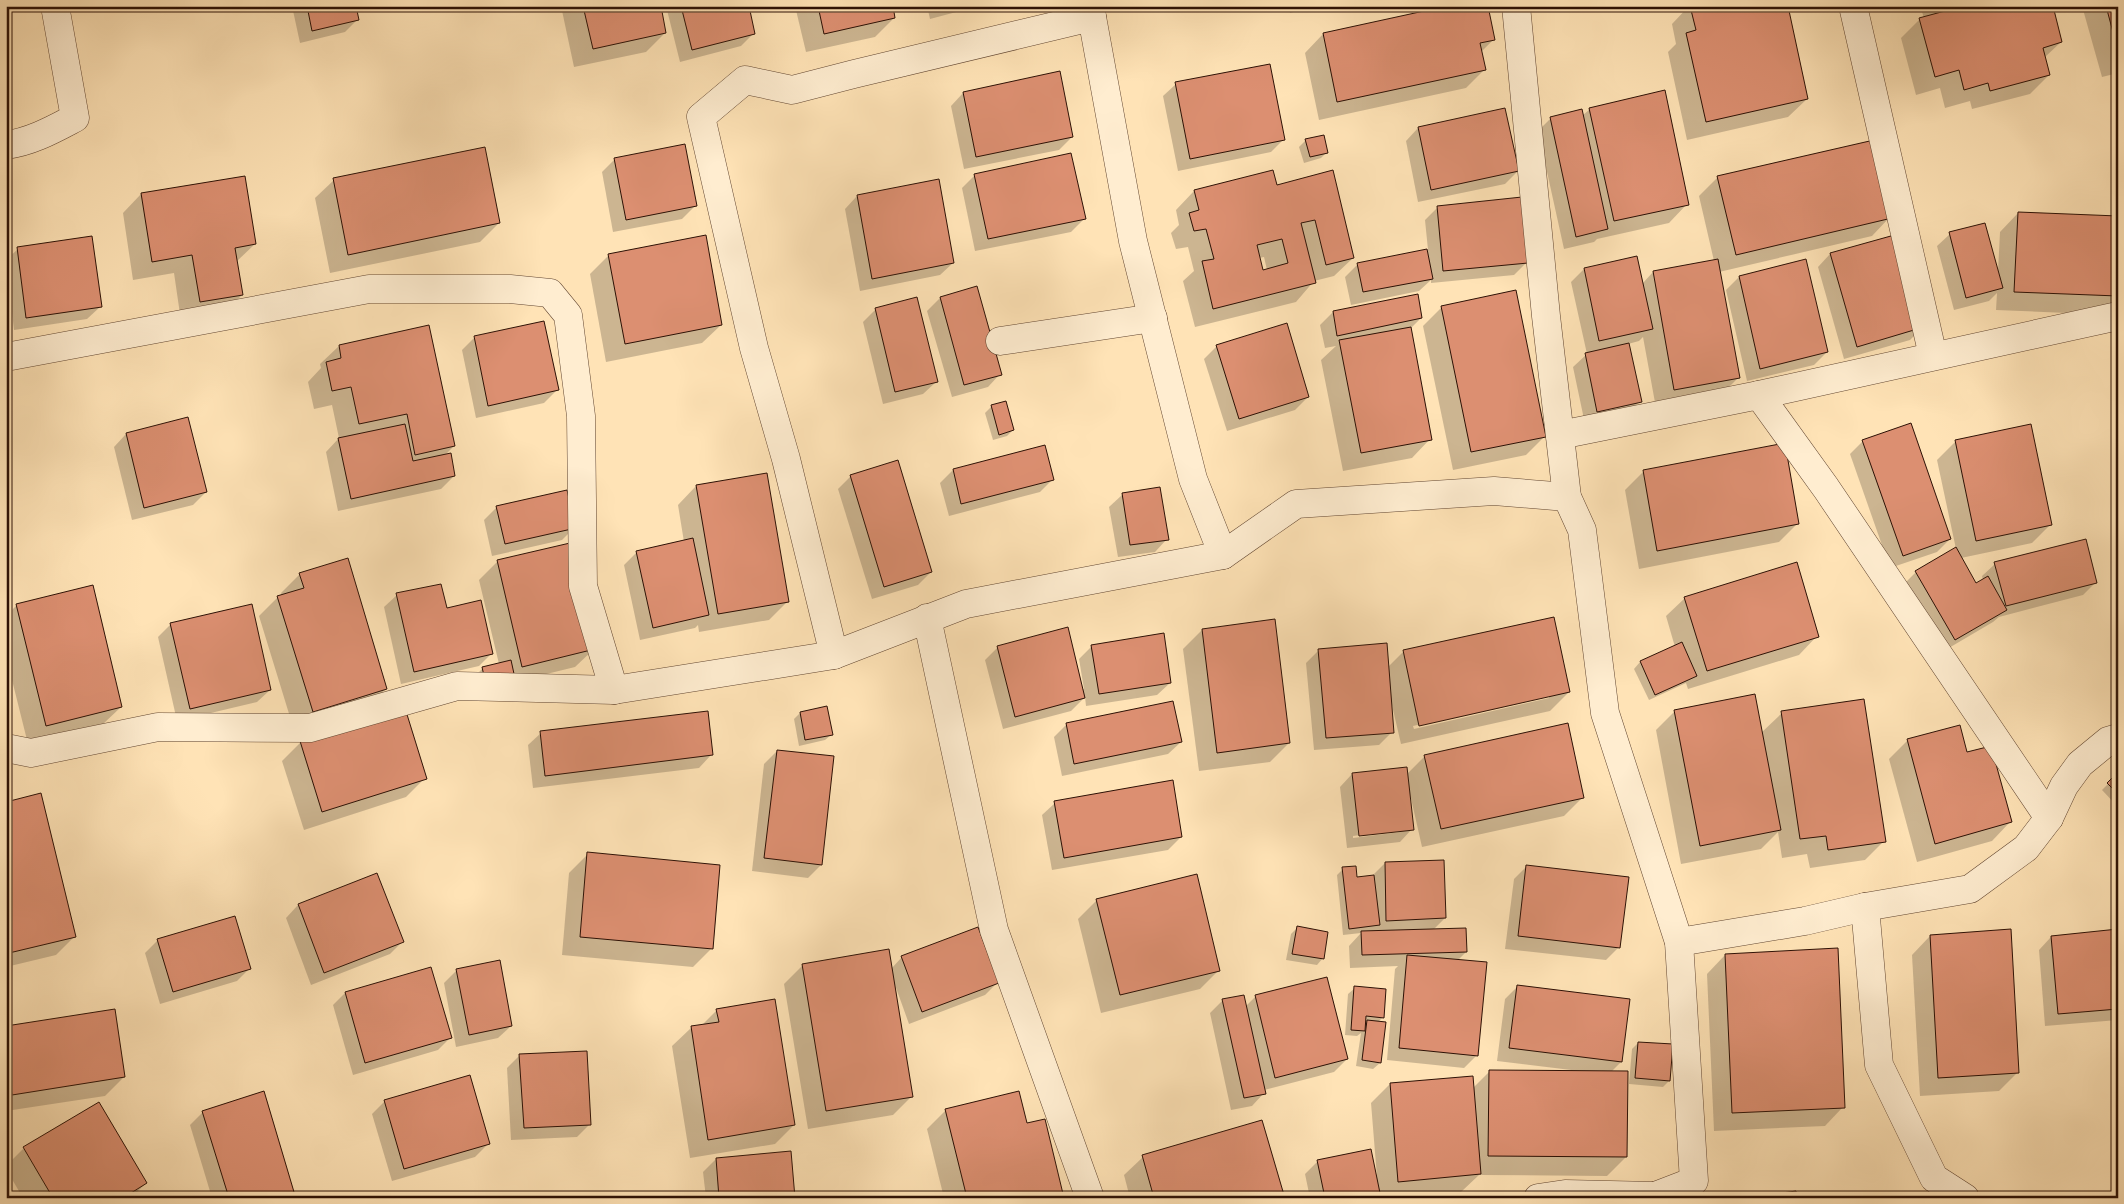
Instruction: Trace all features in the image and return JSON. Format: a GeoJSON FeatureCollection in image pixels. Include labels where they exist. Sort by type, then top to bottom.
{"type":"FeatureCollection","features":[{"type":"Feature","properties":{"kind":"street"},"geometry":{"type":"LineString","coordinates":[[6,145],[19,143],[48,132],[76,118],[55,6]]}},
{"type":"Feature","properties":{"kind":"street"},"geometry":{"type":"LineString","coordinates":[[1516,6],[1546,316],[1567,498],[1582,530],[1605,713],[1679,942],[1694,1181],[1655,1197],[1565,1194],[1538,1198]]}},
{"type":"Feature","properties":{"kind":"street"},"geometry":{"type":"LineString","coordinates":[[1853,6],[1933,356]]}},
{"type":"Feature","properties":{"kind":"street"},"geometry":{"type":"LineString","coordinates":[[834,655],[786,459],[754,348],[701,117],[745,80],[792,90],[1091,12],[1133,241],[1193,479],[1223,555]]}},
{"type":"Feature","properties":{"kind":"street"},"geometry":{"type":"LineString","coordinates":[[6,357],[369,289],[510,289],[550,293],[568,315],[581,416],[582,586],[614,690]]}},
{"type":"Feature","properties":{"kind":"street"},"geometry":{"type":"LineString","coordinates":[[1560,436],[1759,395],[2118,316]]}},
{"type":"Feature","properties":{"kind":"street"},"geometry":{"type":"LineString","coordinates":[[1000,341],[1153,318]]}},
{"type":"Feature","properties":{"kind":"street"},"geometry":{"type":"LineString","coordinates":[[1759,395],[1826,488],[2049,818]]}},
{"type":"Feature","properties":{"kind":"street"},"geometry":{"type":"LineString","coordinates":[[6,748],[31,753],[158,727],[310,728],[458,686],[614,690],[834,655],[966,604],[1223,555],[1296,504],[1494,491],[1567,498]]}},
{"type":"Feature","properties":{"kind":"street"},"geometry":{"type":"LineString","coordinates":[[927,618],[994,930],[1090,1198]]}},
{"type":"Feature","properties":{"kind":"street"},"geometry":{"type":"LineString","coordinates":[[1679,942],[1805,921],[1865,906],[1970,889],[2026,848],[2049,818],[2064,786],[2080,764],[2108,741],[2118,738]]}},
{"type":"Feature","properties":{"kind":"street"},"geometry":{"type":"LineString","coordinates":[[1865,906],[1879,1065],[1934,1178],[1965,1198]]}},
{"type":"Feature","properties":{"kind":"building"},"geometry":{"type":"Polygon","coordinates":[[[307,6],[356,6],[359,20],[312,31],[307,6]]]}},
{"type":"Feature","properties":{"kind":"building"},"geometry":{"type":"Polygon","coordinates":[[[583,6],[661,6],[666,33],[593,49],[583,6]]]}},
{"type":"Feature","properties":{"kind":"building"},"geometry":{"type":"Polygon","coordinates":[[[681,6],[749,6],[755,34],[692,50],[681,6]]]}},
{"type":"Feature","properties":{"kind":"building"},"geometry":{"type":"Polygon","coordinates":[[[818,6],[893,6],[895,18],[824,34],[818,6]]]}},
{"type":"Feature","properties":{"kind":"building"},"geometry":{"type":"Polygon","coordinates":[[[1447,6],[1488,6],[1495,40],[1480,43],[1486,70],[1337,102],[1323,33],[1447,6]]]}},
{"type":"Feature","properties":{"kind":"building"},"geometry":{"type":"Polygon","coordinates":[[[1690,6],[1788,6],[1808,99],[1706,122],[1686,33],[1696,30],[1690,6]]]}},
{"type":"Feature","properties":{"kind":"building"},"geometry":{"type":"Polygon","coordinates":[[[1944,6],[2053,6],[2062,42],[2043,48],[2050,75],[1990,91],[1988,83],[1964,90],[1959,70],[1935,77],[1919,18],[1945,11],[1944,6]]]}},
{"type":"Feature","properties":{"kind":"building"},"geometry":{"type":"Polygon","coordinates":[[[2106,6],[2118,6],[2118,51],[2106,6]]]}},
{"type":"Feature","properties":{"kind":"building"},"geometry":{"type":"Polygon","coordinates":[[[1270,64],[1285,140],[1190,159],[1175,82],[1270,64]]]}},
{"type":"Feature","properties":{"kind":"building"},"geometry":{"type":"Polygon","coordinates":[[[1060,71],[1073,137],[976,157],[963,92],[1060,71]]]}},
{"type":"Feature","properties":{"kind":"building"},"geometry":{"type":"Polygon","coordinates":[[[1665,90],[1689,205],[1614,221],[1589,108],[1665,90]]]}},
{"type":"Feature","properties":{"kind":"building"},"geometry":{"type":"Polygon","coordinates":[[[1505,108],[1519,171],[1431,190],[1418,127],[1505,108]]]}},
{"type":"Feature","properties":{"kind":"building"},"geometry":{"type":"Polygon","coordinates":[[[1582,109],[1608,229],[1576,237],[1550,117],[1582,109]]]}},
{"type":"Feature","properties":{"kind":"building"},"geometry":{"type":"Polygon","coordinates":[[[1324,135],[1328,153],[1310,157],[1305,139],[1324,135]]]}},
{"type":"Feature","properties":{"kind":"building"},"geometry":{"type":"Polygon","coordinates":[[[1874,140],[1892,218],[1736,255],[1717,176],[1874,140]]]}},
{"type":"Feature","properties":{"kind":"building"},"geometry":{"type":"Polygon","coordinates":[[[685,144],[697,206],[626,220],[614,158],[685,144]]]}},
{"type":"Feature","properties":{"kind":"building"},"geometry":{"type":"Polygon","coordinates":[[[485,147],[500,223],[348,255],[333,178],[485,147]]]}},
{"type":"Feature","properties":{"kind":"building"},"geometry":{"type":"Polygon","coordinates":[[[1071,153],[1086,219],[988,239],[974,174],[1071,153]]]}},
{"type":"Feature","properties":{"kind":"building"},"geometry":{"type":"Polygon","coordinates":[[[1273,170],[1277,185],[1333,170],[1354,258],[1326,265],[1315,220],[1301,223],[1316,283],[1213,309],[1202,261],[1214,259],[1206,229],[1194,231],[1189,213],[1199,210],[1194,190],[1273,170]],[[1282,239],[1257,245],[1263,270],[1288,263],[1282,239]]]}},
{"type":"Feature","properties":{"kind":"building"},"geometry":{"type":"Polygon","coordinates":[[[245,176],[256,244],[235,248],[243,295],[200,302],[192,255],[152,262],[141,193],[245,176]]]}},
{"type":"Feature","properties":{"kind":"building"},"geometry":{"type":"Polygon","coordinates":[[[939,179],[954,263],[872,279],[857,195],[939,179]]]}},
{"type":"Feature","properties":{"kind":"building"},"geometry":{"type":"Polygon","coordinates":[[[1522,197],[1528,263],[1443,271],[1437,206],[1522,197]]]}},
{"type":"Feature","properties":{"kind":"building"},"geometry":{"type":"Polygon","coordinates":[[[2018,212],[2118,216],[2118,296],[2014,292],[2018,212]]]}},
{"type":"Feature","properties":{"kind":"building"},"geometry":{"type":"Polygon","coordinates":[[[1985,223],[2003,288],[1966,298],[1949,232],[1985,223]]]}},
{"type":"Feature","properties":{"kind":"building"},"geometry":{"type":"Polygon","coordinates":[[[1898,234],[1924,327],[1857,347],[1830,253],[1898,234]]]}},
{"type":"Feature","properties":{"kind":"building"},"geometry":{"type":"Polygon","coordinates":[[[706,235],[722,325],[625,344],[608,254],[706,235]]]}},
{"type":"Feature","properties":{"kind":"building"},"geometry":{"type":"Polygon","coordinates":[[[92,236],[102,307],[26,318],[17,247],[92,236]]]}},
{"type":"Feature","properties":{"kind":"building"},"geometry":{"type":"Polygon","coordinates":[[[1427,249],[1433,279],[1363,292],[1357,263],[1427,249]]]}},
{"type":"Feature","properties":{"kind":"building"},"geometry":{"type":"Polygon","coordinates":[[[1637,256],[1653,329],[1599,341],[1584,268],[1637,256]]]}},
{"type":"Feature","properties":{"kind":"building"},"geometry":{"type":"Polygon","coordinates":[[[1718,259],[1740,378],[1674,390],[1653,271],[1718,259]]]}},
{"type":"Feature","properties":{"kind":"building"},"geometry":{"type":"Polygon","coordinates":[[[1806,259],[1828,352],[1760,369],[1739,276],[1806,259]]]}},
{"type":"Feature","properties":{"kind":"building"},"geometry":{"type":"Polygon","coordinates":[[[977,286],[1002,375],[964,385],[940,297],[977,286]]]}},
{"type":"Feature","properties":{"kind":"building"},"geometry":{"type":"Polygon","coordinates":[[[1516,290],[1546,437],[1471,452],[1441,306],[1516,290]]]}},
{"type":"Feature","properties":{"kind":"building"},"geometry":{"type":"Polygon","coordinates":[[[1418,294],[1422,318],[1337,336],[1333,311],[1418,294]]]}},
{"type":"Feature","properties":{"kind":"building"},"geometry":{"type":"Polygon","coordinates":[[[917,297],[938,382],[895,392],[875,308],[917,297]]]}},
{"type":"Feature","properties":{"kind":"building"},"geometry":{"type":"Polygon","coordinates":[[[544,321],[559,390],[488,406],[474,336],[544,321]]]}},
{"type":"Feature","properties":{"kind":"building"},"geometry":{"type":"Polygon","coordinates":[[[1287,323],[1309,397],[1239,419],[1216,345],[1287,323]]]}},
{"type":"Feature","properties":{"kind":"building"},"geometry":{"type":"Polygon","coordinates":[[[429,325],[455,446],[415,455],[407,414],[359,424],[351,387],[332,391],[326,362],[341,358],[339,345],[429,325]]]}},
{"type":"Feature","properties":{"kind":"building"},"geometry":{"type":"Polygon","coordinates":[[[1411,327],[1432,440],[1361,453],[1339,340],[1411,327]]]}},
{"type":"Feature","properties":{"kind":"building"},"geometry":{"type":"Polygon","coordinates":[[[1629,343],[1642,402],[1597,412],[1585,353],[1629,343]]]}},
{"type":"Feature","properties":{"kind":"building"},"geometry":{"type":"Polygon","coordinates":[[[1006,401],[1014,430],[999,435],[991,405],[1006,401]]]}},
{"type":"Feature","properties":{"kind":"building"},"geometry":{"type":"Polygon","coordinates":[[[188,417],[207,492],[144,508],[126,433],[188,417]]]}},
{"type":"Feature","properties":{"kind":"building"},"geometry":{"type":"Polygon","coordinates":[[[1911,423],[1951,539],[1903,556],[1862,440],[1911,423]]]}},
{"type":"Feature","properties":{"kind":"building"},"geometry":{"type":"Polygon","coordinates":[[[405,424],[413,461],[451,453],[455,476],[351,499],[338,438],[405,424]]]}},
{"type":"Feature","properties":{"kind":"building"},"geometry":{"type":"Polygon","coordinates":[[[2031,424],[2052,525],[1976,541],[1955,440],[2031,424]]]}},
{"type":"Feature","properties":{"kind":"building"},"geometry":{"type":"Polygon","coordinates":[[[1785,443],[1799,524],[1657,551],[1643,470],[1785,443]]]}},
{"type":"Feature","properties":{"kind":"building"},"geometry":{"type":"Polygon","coordinates":[[[1045,445],[1054,480],[961,504],[953,469],[1045,445]]]}},
{"type":"Feature","properties":{"kind":"building"},"geometry":{"type":"Polygon","coordinates":[[[898,460],[932,572],[884,587],[850,475],[898,460]]]}},
{"type":"Feature","properties":{"kind":"building"},"geometry":{"type":"Polygon","coordinates":[[[767,473],[789,602],[718,614],[696,485],[767,473]]]}},
{"type":"Feature","properties":{"kind":"building"},"geometry":{"type":"Polygon","coordinates":[[[1160,487],[1169,540],[1130,545],[1122,493],[1160,487]]]}},
{"type":"Feature","properties":{"kind":"building"},"geometry":{"type":"Polygon","coordinates":[[[567,490],[576,528],[505,544],[496,506],[567,490]]]}},
{"type":"Feature","properties":{"kind":"building"},"geometry":{"type":"Polygon","coordinates":[[[693,538],[709,615],[653,628],[636,551],[693,538]]]}},
{"type":"Feature","properties":{"kind":"building"},"geometry":{"type":"Polygon","coordinates":[[[2086,539],[2097,583],[2006,606],[1994,562],[2086,539]]]}},
{"type":"Feature","properties":{"kind":"building"},"geometry":{"type":"Polygon","coordinates":[[[570,543],[595,649],[522,667],[497,560],[570,543]]]}},
{"type":"Feature","properties":{"kind":"building"},"geometry":{"type":"Polygon","coordinates":[[[1956,547],[1976,583],[1988,576],[2007,610],[1955,640],[1915,571],[1956,547]]]}},
{"type":"Feature","properties":{"kind":"building"},"geometry":{"type":"Polygon","coordinates":[[[348,558],[387,689],[313,712],[277,596],[304,588],[299,573],[348,558]]]}},
{"type":"Feature","properties":{"kind":"building"},"geometry":{"type":"Polygon","coordinates":[[[1797,562],[1819,637],[1707,671],[1684,597],[1797,562]]]}},
{"type":"Feature","properties":{"kind":"building"},"geometry":{"type":"Polygon","coordinates":[[[441,584],[447,608],[481,600],[493,654],[414,672],[396,593],[441,584]]]}},
{"type":"Feature","properties":{"kind":"building"},"geometry":{"type":"Polygon","coordinates":[[[93,585],[122,707],[46,726],[16,604],[93,585]]]}},
{"type":"Feature","properties":{"kind":"building"},"geometry":{"type":"Polygon","coordinates":[[[252,604],[271,690],[190,709],[170,623],[252,604]]]}},
{"type":"Feature","properties":{"kind":"building"},"geometry":{"type":"Polygon","coordinates":[[[1554,617],[1570,692],[1419,726],[1403,650],[1554,617]]]}},
{"type":"Feature","properties":{"kind":"building"},"geometry":{"type":"Polygon","coordinates":[[[1275,619],[1290,743],[1217,753],[1202,629],[1275,619]]]}},
{"type":"Feature","properties":{"kind":"building"},"geometry":{"type":"Polygon","coordinates":[[[1068,627],[1085,698],[1015,717],[997,646],[1068,627]]]}},
{"type":"Feature","properties":{"kind":"building"},"geometry":{"type":"Polygon","coordinates":[[[1164,633],[1171,683],[1099,694],[1091,645],[1164,633]]]}},
{"type":"Feature","properties":{"kind":"building"},"geometry":{"type":"Polygon","coordinates":[[[1682,642],[1697,676],[1655,695],[1640,661],[1682,642]]]}},
{"type":"Feature","properties":{"kind":"building"},"geometry":{"type":"Polygon","coordinates":[[[1387,643],[1394,733],[1326,738],[1318,649],[1387,643]]]}},
{"type":"Feature","properties":{"kind":"building"},"geometry":{"type":"Polygon","coordinates":[[[511,660],[516,683],[487,689],[482,667],[511,660]]]}},
{"type":"Feature","properties":{"kind":"building"},"geometry":{"type":"Polygon","coordinates":[[[1755,694],[1781,830],[1700,846],[1674,710],[1755,694]]]}},
{"type":"Feature","properties":{"kind":"building"},"geometry":{"type":"Polygon","coordinates":[[[1864,699],[1886,842],[1828,850],[1826,836],[1800,839],[1781,711],[1864,699]]]}},
{"type":"Feature","properties":{"kind":"building"},"geometry":{"type":"Polygon","coordinates":[[[1173,701],[1182,742],[1074,764],[1066,723],[1173,701]]]}},
{"type":"Feature","properties":{"kind":"building"},"geometry":{"type":"Polygon","coordinates":[[[827,706],[833,735],[805,740],[800,712],[827,706]]]}},
{"type":"Feature","properties":{"kind":"building"},"geometry":{"type":"Polygon","coordinates":[[[405,708],[427,779],[322,812],[300,741],[405,708]]]}},
{"type":"Feature","properties":{"kind":"building"},"geometry":{"type":"Polygon","coordinates":[[[708,711],[713,755],[545,776],[540,731],[708,711]]]}},
{"type":"Feature","properties":{"kind":"building"},"geometry":{"type":"Polygon","coordinates":[[[1568,723],[1584,798],[1441,829],[1424,755],[1568,723]]]}},
{"type":"Feature","properties":{"kind":"building"},"geometry":{"type":"Polygon","coordinates":[[[1960,725],[1967,752],[1991,746],[2012,822],[1935,844],[1907,739],[1960,725]]]}},
{"type":"Feature","properties":{"kind":"building"},"geometry":{"type":"Polygon","coordinates":[[[777,750],[834,756],[822,865],[764,858],[777,750]]]}},
{"type":"Feature","properties":{"kind":"building"},"geometry":{"type":"Polygon","coordinates":[[[1407,767],[1414,830],[1359,836],[1352,773],[1407,767]]]}},
{"type":"Feature","properties":{"kind":"building"},"geometry":{"type":"Polygon","coordinates":[[[2118,772],[2118,794],[2107,783],[2118,772]]]}},
{"type":"Feature","properties":{"kind":"building"},"geometry":{"type":"Polygon","coordinates":[[[1173,780],[1182,837],[1064,858],[1054,801],[1173,780]]]}},
{"type":"Feature","properties":{"kind":"building"},"geometry":{"type":"Polygon","coordinates":[[[41,793],[76,937],[9,953],[6,941],[6,802],[41,793]]]}},
{"type":"Feature","properties":{"kind":"building"},"geometry":{"type":"Polygon","coordinates":[[[587,852],[720,865],[713,949],[580,937],[587,852]]]}},
{"type":"Feature","properties":{"kind":"building"},"geometry":{"type":"Polygon","coordinates":[[[1444,860],[1446,918],[1386,921],[1385,862],[1444,860]]]}},
{"type":"Feature","properties":{"kind":"building"},"geometry":{"type":"Polygon","coordinates":[[[1526,865],[1629,877],[1620,948],[1518,936],[1526,865]]]}},
{"type":"Feature","properties":{"kind":"building"},"geometry":{"type":"Polygon","coordinates":[[[1356,866],[1357,877],[1374,875],[1380,925],[1349,929],[1342,867],[1356,866]]]}},
{"type":"Feature","properties":{"kind":"building"},"geometry":{"type":"Polygon","coordinates":[[[377,873],[404,942],[324,973],[298,904],[377,873]]]}},
{"type":"Feature","properties":{"kind":"building"},"geometry":{"type":"Polygon","coordinates":[[[1197,874],[1220,971],[1120,995],[1096,899],[1197,874]]]}},
{"type":"Feature","properties":{"kind":"building"},"geometry":{"type":"Polygon","coordinates":[[[235,916],[251,969],[173,992],[157,939],[235,916]]]}},
{"type":"Feature","properties":{"kind":"building"},"geometry":{"type":"Polygon","coordinates":[[[1297,926],[1328,932],[1324,959],[1292,954],[1297,926]]]}},
{"type":"Feature","properties":{"kind":"building"},"geometry":{"type":"Polygon","coordinates":[[[978,927],[999,983],[922,1012],[901,956],[978,927]]]}},
{"type":"Feature","properties":{"kind":"building"},"geometry":{"type":"Polygon","coordinates":[[[1466,928],[1467,952],[1362,955],[1361,931],[1466,928]]]}},
{"type":"Feature","properties":{"kind":"building"},"geometry":{"type":"Polygon","coordinates":[[[2011,929],[2019,1073],[1938,1078],[1930,935],[2011,929]]]}},
{"type":"Feature","properties":{"kind":"building"},"geometry":{"type":"Polygon","coordinates":[[[2118,929],[2118,1009],[2058,1014],[2051,936],[2118,929]]]}},
{"type":"Feature","properties":{"kind":"building"},"geometry":{"type":"Polygon","coordinates":[[[1838,948],[1845,1108],[1732,1113],[1725,954],[1838,948]]]}},
{"type":"Feature","properties":{"kind":"building"},"geometry":{"type":"Polygon","coordinates":[[[889,949],[913,1097],[826,1111],[802,964],[889,949]]]}},
{"type":"Feature","properties":{"kind":"building"},"geometry":{"type":"Polygon","coordinates":[[[1407,955],[1487,962],[1478,1056],[1399,1048],[1407,955]]]}},
{"type":"Feature","properties":{"kind":"building"},"geometry":{"type":"Polygon","coordinates":[[[500,960],[512,1026],[469,1035],[456,969],[500,960]]]}},
{"type":"Feature","properties":{"kind":"building"},"geometry":{"type":"Polygon","coordinates":[[[431,967],[452,1038],[365,1063],[345,992],[431,967]]]}},
{"type":"Feature","properties":{"kind":"building"},"geometry":{"type":"Polygon","coordinates":[[[1327,977],[1348,1059],[1275,1078],[1255,995],[1327,977]]]}},
{"type":"Feature","properties":{"kind":"building"},"geometry":{"type":"Polygon","coordinates":[[[1517,985],[1630,999],[1622,1062],[1509,1048],[1517,985]]]}},
{"type":"Feature","properties":{"kind":"building"},"geometry":{"type":"Polygon","coordinates":[[[1354,986],[1386,989],[1384,1018],[1366,1016],[1365,1031],[1351,1030],[1354,986]]]}},
{"type":"Feature","properties":{"kind":"building"},"geometry":{"type":"Polygon","coordinates":[[[1244,995],[1266,1094],[1244,1098],[1222,999],[1244,995]]]}},
{"type":"Feature","properties":{"kind":"building"},"geometry":{"type":"Polygon","coordinates":[[[775,999],[795,1125],[708,1140],[691,1026],[719,1022],[716,1009],[775,999]]]}},
{"type":"Feature","properties":{"kind":"building"},"geometry":{"type":"Polygon","coordinates":[[[115,1009],[125,1077],[12,1095],[6,1059],[6,1026],[115,1009]]]}},
{"type":"Feature","properties":{"kind":"building"},"geometry":{"type":"Polygon","coordinates":[[[1367,1020],[1386,1022],[1381,1063],[1362,1060],[1367,1020]]]}},
{"type":"Feature","properties":{"kind":"building"},"geometry":{"type":"Polygon","coordinates":[[[1638,1042],[1673,1044],[1670,1081],[1635,1078],[1638,1042]]]}},
{"type":"Feature","properties":{"kind":"building"},"geometry":{"type":"Polygon","coordinates":[[[587,1051],[591,1125],[524,1128],[519,1054],[587,1051]]]}},
{"type":"Feature","properties":{"kind":"building"},"geometry":{"type":"Polygon","coordinates":[[[1489,1070],[1628,1071],[1627,1157],[1488,1156],[1489,1070]]]}},
{"type":"Feature","properties":{"kind":"building"},"geometry":{"type":"Polygon","coordinates":[[[470,1075],[490,1144],[404,1169],[384,1100],[470,1075]]]}},
{"type":"Feature","properties":{"kind":"building"},"geometry":{"type":"Polygon","coordinates":[[[1473,1076],[1481,1174],[1398,1182],[1390,1083],[1473,1076]]]}},
{"type":"Feature","properties":{"kind":"building"},"geometry":{"type":"Polygon","coordinates":[[[264,1091],[294,1192],[277,1198],[229,1198],[202,1111],[264,1091]]]}},
{"type":"Feature","properties":{"kind":"building"},"geometry":{"type":"Polygon","coordinates":[[[1019,1091],[1027,1123],[1045,1119],[1064,1198],[967,1198],[945,1109],[1019,1091]]]}},
{"type":"Feature","properties":{"kind":"building"},"geometry":{"type":"Polygon","coordinates":[[[99,1102],[147,1183],[123,1198],[53,1198],[23,1147],[99,1102]]]}},
{"type":"Feature","properties":{"kind":"building"},"geometry":{"type":"Polygon","coordinates":[[[1262,1120],[1284,1195],[1275,1198],[1154,1198],[1142,1155],[1262,1120]]]}},
{"type":"Feature","properties":{"kind":"building"},"geometry":{"type":"Polygon","coordinates":[[[1371,1149],[1381,1198],[1325,1198],[1317,1160],[1371,1149]]]}},
{"type":"Feature","properties":{"kind":"building"},"geometry":{"type":"Polygon","coordinates":[[[791,1151],[795,1198],[719,1198],[716,1158],[791,1151]]]}},
{"type":"Feature","properties":{"kind":"building"},"geometry":{"type":"Polygon","coordinates":[[[1796,1191],[1797,1198],[1747,1198],[1796,1191]]]}}]}
